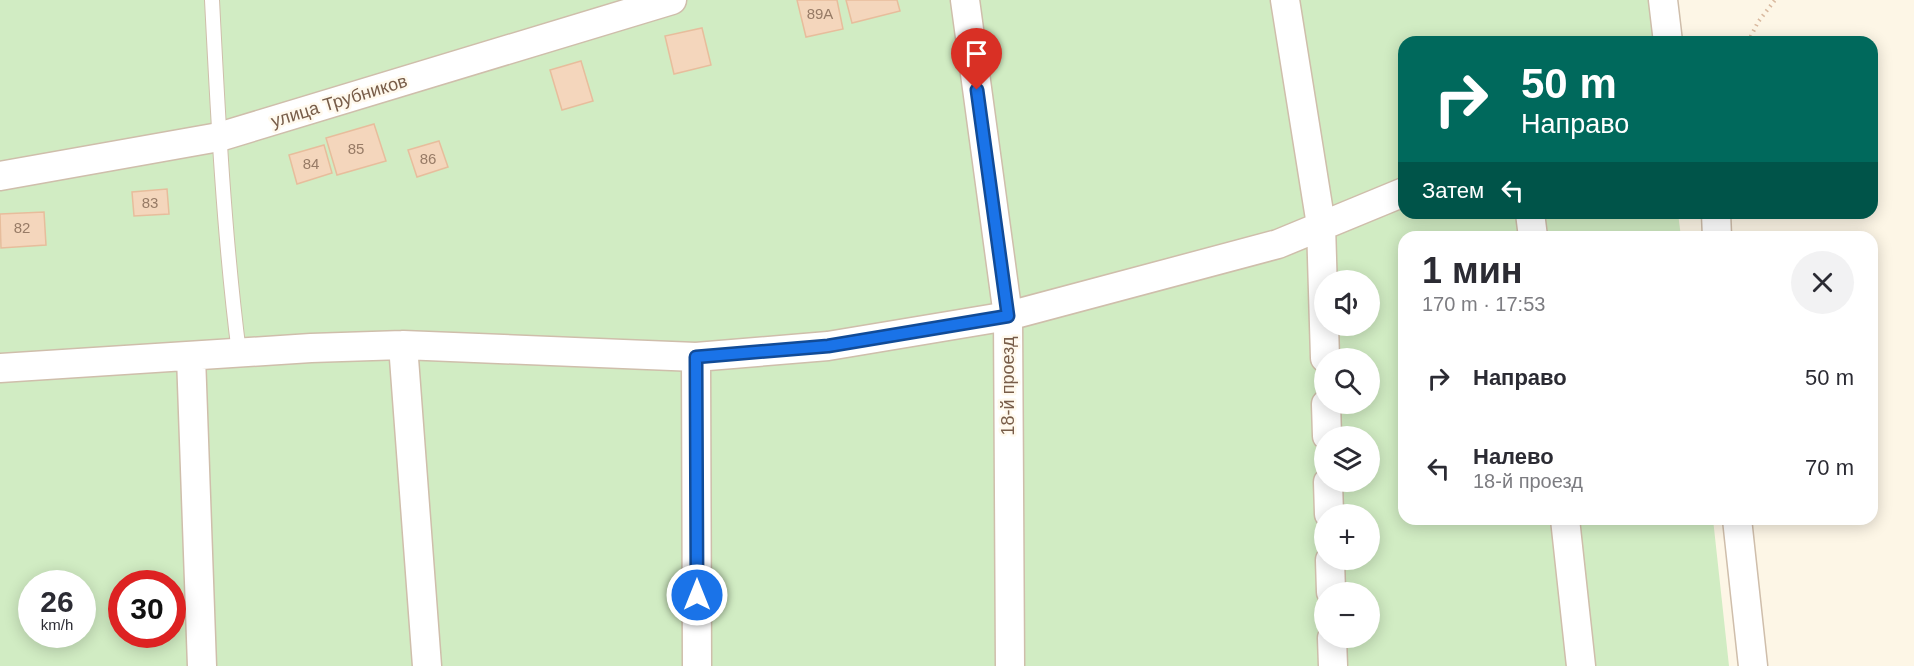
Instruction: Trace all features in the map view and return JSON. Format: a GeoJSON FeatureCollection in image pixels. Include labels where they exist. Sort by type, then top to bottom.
{"type":"FeatureCollection","features":[{"type":"Feature","properties":{"kind":"street","name":"улица Трубников"},"geometry":{"type":"LineString","coordinates":[[0,176],[219,137],[672,0]]}},
{"type":"Feature","properties":{"kind":"street","name":"18-й проезд"},"geometry":{"type":"LineString","coordinates":[[965,0],[1008,316],[1010,666]]}},
{"type":"Feature","properties":{"kind":"street"},"geometry":{"type":"LineString","coordinates":[[1285,0],[1321,225],[1325,348]]}},
{"type":"Feature","properties":{"kind":"street"},"geometry":{"type":"LineString","coordinates":[[1663,0],[1667,36]]}},
{"type":"Feature","properties":{"kind":"street"},"geometry":{"type":"LineString","coordinates":[[0,368],[402,345],[696,357],[828,346],[1008,316],[1278,244],[1398,194]]}},
{"type":"Feature","properties":{"kind":"street"},"geometry":{"type":"LineString","coordinates":[[402,345],[427,666]]}},
{"type":"Feature","properties":{"kind":"street"},"geometry":{"type":"LineString","coordinates":[[191,356],[202,666]]}},
{"type":"Feature","properties":{"kind":"street"},"geometry":{"type":"LineString","coordinates":[[696,357],[697,666]]}},
{"type":"Feature","properties":{"kind":"street"},"geometry":{"type":"LineString","coordinates":[[1566,525],[1581,666]]}},
{"type":"Feature","properties":{"kind":"street"},"geometry":{"type":"LineString","coordinates":[[1738,525],[1754,666]]}},
{"type":"Feature","properties":{"kind":"street"},"geometry":{"type":"LineString","coordinates":[[1332,648],[1333,666]]}},
{"type":"Feature","properties":{"kind":"lane"},"geometry":{"type":"LineString","coordinates":[[212,0],[219,137],[238,353]]}},
{"type":"Feature","properties":{"kind":"path"},"geometry":{"type":"LineString","coordinates":[[1751,36],[1758,22],[1775,0]]}},
{"type":"Feature","properties":{"kind":"green space"},"geometry":{"type":"Polygon","coordinates":[[[0,0],[1651,0],[1657,36],[1398,36],[1398,219],[1679,219],[1680,231],[1398,231],[1398,525],[1714,525],[1729,666],[0,666],[0,0]]]}},
{"type":"Feature","properties":{"kind":"building"},"geometry":{"type":"Polygon","coordinates":[[[797,0],[837,0],[843,29],[806,37],[797,0]]]}},
{"type":"Feature","properties":{"kind":"building"},"geometry":{"type":"Polygon","coordinates":[[[846,0],[897,0],[900,11],[852,23],[846,0]]]}},
{"type":"Feature","properties":{"kind":"building"},"geometry":{"type":"Polygon","coordinates":[[[702,28],[711,65],[674,74],[665,36],[702,28]]]}},
{"type":"Feature","properties":{"kind":"building"},"geometry":{"type":"Polygon","coordinates":[[[581,61],[593,101],[562,110],[550,70],[581,61]]]}},
{"type":"Feature","properties":{"kind":"building"},"geometry":{"type":"Polygon","coordinates":[[[374,124],[386,161],[337,175],[326,138],[374,124]]]}},
{"type":"Feature","properties":{"kind":"building"},"geometry":{"type":"Polygon","coordinates":[[[439,141],[448,167],[417,177],[408,150],[439,141]]]}},
{"type":"Feature","properties":{"kind":"building"},"geometry":{"type":"Polygon","coordinates":[[[324,145],[332,173],[297,184],[289,155],[324,145]]]}},
{"type":"Feature","properties":{"kind":"building"},"geometry":{"type":"Polygon","coordinates":[[[167,189],[169,214],[134,216],[132,192],[167,189]]]}},
{"type":"Feature","properties":{"kind":"building"},"geometry":{"type":"Polygon","coordinates":[[[44,212],[46,245],[1,248],[0,214],[44,212]]]}},
{"type":"Feature","properties":{"kind":"route"},"geometry":{"type":"LineString","coordinates":[[697,595],[696,357],[828,346],[1008,316],[977,90]]}}]}
